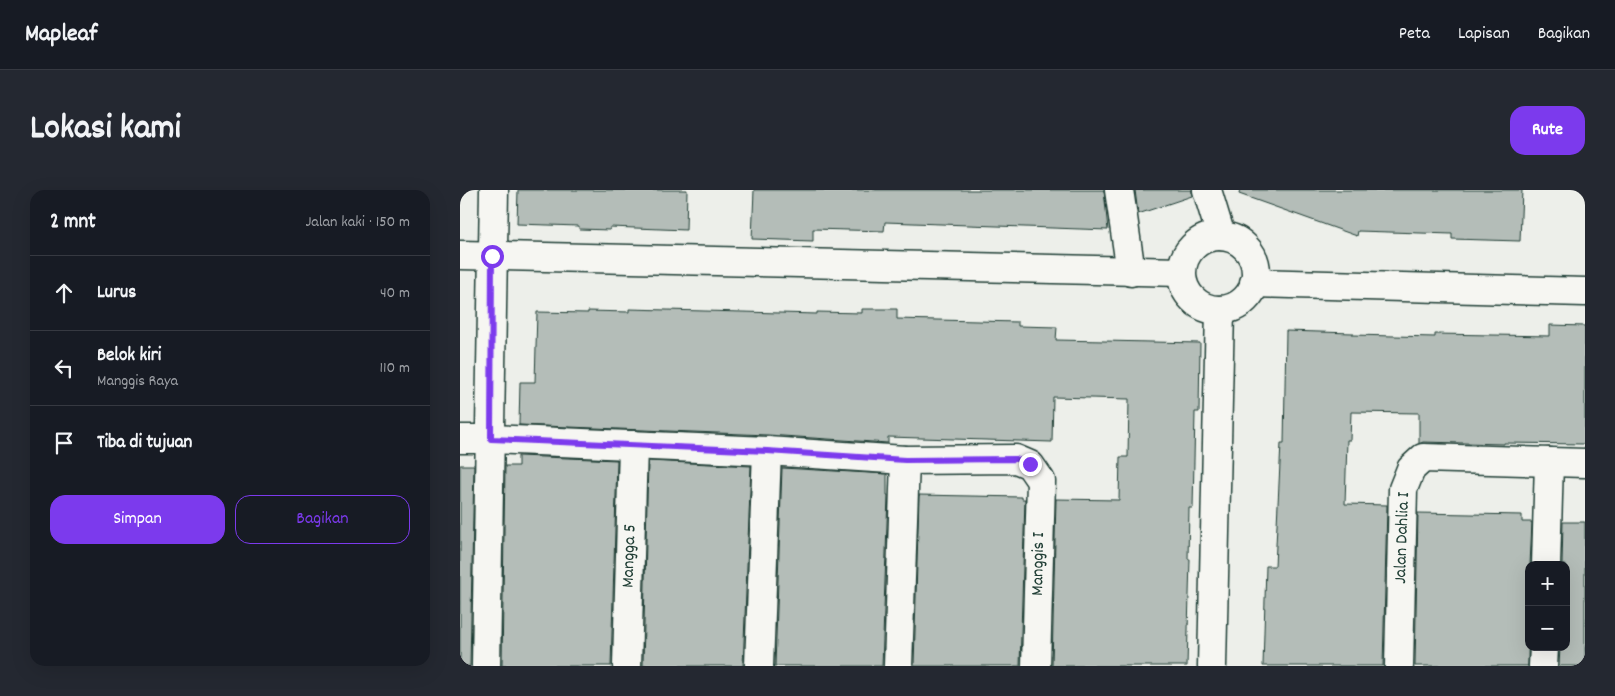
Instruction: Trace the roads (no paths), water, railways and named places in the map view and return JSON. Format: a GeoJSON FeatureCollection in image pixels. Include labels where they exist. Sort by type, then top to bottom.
{"type":"FeatureCollection","features":[{"type":"Feature","properties":{"kind":"street"},"geometry":{"type":"LineString","coordinates":[[486,666],[494,190]]}},
{"type":"Feature","properties":{"kind":"street"},"geometry":{"type":"LineString","coordinates":[[1119,190],[1131,272]]}},
{"type":"Feature","properties":{"kind":"street"},"geometry":{"type":"LineString","coordinates":[[1207,190],[1221,236]]}},
{"type":"Feature","properties":{"kind":"street"},"geometry":{"type":"LineString","coordinates":[[1221,236],[1239,242],[1248,251],[1255,270],[1254,283],[1251,290],[1241,302],[1220,310],[1200,305],[1186,291],[1181,272],[1189,250],[1198,242],[1209,237],[1221,236]]}},
{"type":"Feature","properties":{"kind":"street"},"geometry":{"type":"LineString","coordinates":[[460,255],[1181,272]]}},
{"type":"Feature","properties":{"kind":"street"},"geometry":{"type":"LineString","coordinates":[[1254,283],[1585,292]]}},
{"type":"Feature","properties":{"kind":"street"},"geometry":{"type":"LineString","coordinates":[[1212,666],[1220,310]]}},
{"type":"Feature","properties":{"kind":"street"},"geometry":{"type":"LineString","coordinates":[[460,439],[767,451],[905,460],[898,666]]}},
{"type":"Feature","properties":{"kind":"street","name":"Mangga 5"},"geometry":{"type":"LineString","coordinates":[[627,666],[633,445]]}},
{"type":"Feature","properties":{"kind":"street"},"geometry":{"type":"LineString","coordinates":[[759,666],[767,451]]}},
{"type":"Feature","properties":{"kind":"street","name":"Jalan Dahlia I"},"geometry":{"type":"LineString","coordinates":[[1399,666],[1403,488],[1411,469],[1423,458],[1585,463]]}},
{"type":"Feature","properties":{"kind":"street","name":"Manggis I"},"geometry":{"type":"LineString","coordinates":[[905,460],[1016,459],[1030,464],[1041,481],[1036,666]]}},
{"type":"Feature","properties":{"kind":"street"},"geometry":{"type":"LineString","coordinates":[[1546,561],[1549,462]]}},
{"type":"Feature","properties":{"kind":"street"},"geometry":{"type":"LineString","coordinates":[[1543,666],[1544,651]]}}]}
